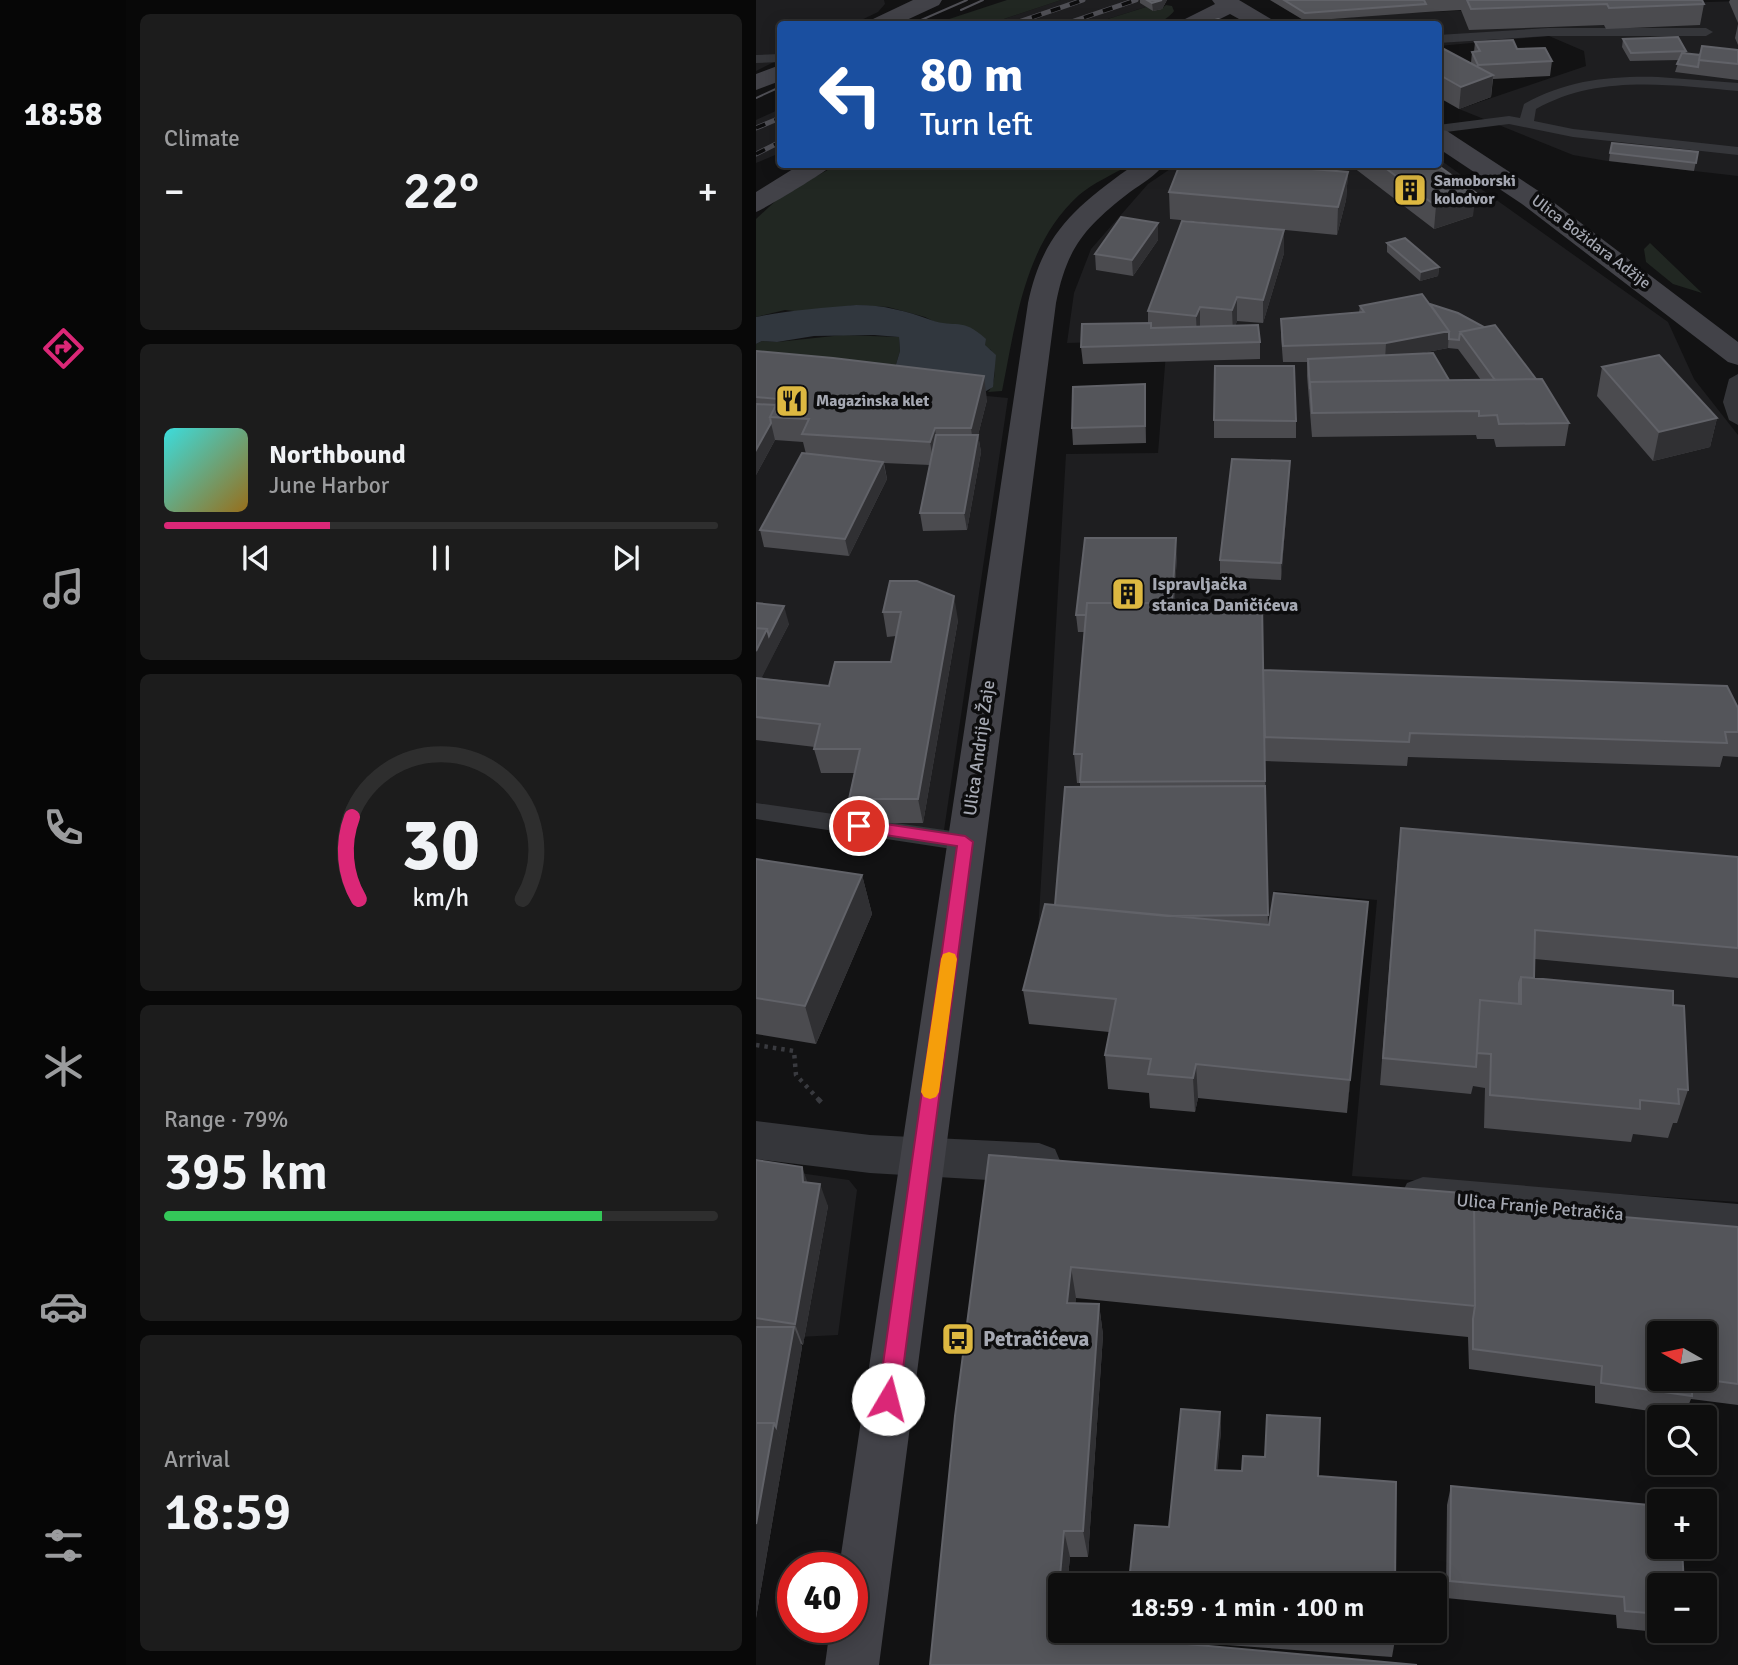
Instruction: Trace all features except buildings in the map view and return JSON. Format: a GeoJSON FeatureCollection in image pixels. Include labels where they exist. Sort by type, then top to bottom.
{"type":"FeatureCollection","features":[{"type":"Feature","properties":{"kind":"street"},"geometry":{"type":"LineString","coordinates":[[887,21],[931,0]]}},
{"type":"Feature","properties":{"kind":"street"},"geometry":{"type":"LineString","coordinates":[[1198,21],[1231,2],[1259,21]]}},
{"type":"Feature","properties":{"kind":"street"},"geometry":{"type":"LineString","coordinates":[[756,83],[777,73]]}},
{"type":"Feature","properties":{"kind":"street","name":"Ulica Božidara Adžije"},"geometry":{"type":"LineString","coordinates":[[1442,139],[1531,198],[1738,356]]}},
{"type":"Feature","properties":{"kind":"street"},"geometry":{"type":"LineString","coordinates":[[756,204],[793,178],[814,168]]}},
{"type":"Feature","properties":{"kind":"street","name":"Ulica Andrije Žaje"},"geometry":{"type":"LineString","coordinates":[[852,1665],[965,842],[1047,281],[1053,260],[1067,239],[1096,207],[1147,168]]}},
{"type":"Feature","properties":{"kind":"street"},"geometry":{"type":"LineString","coordinates":[[756,1140],[921,1157],[992,1159],[1074,1166]]}},
{"type":"Feature","properties":{"kind":"street","name":"Ulica Franje Petračića"},"geometry":{"type":"LineString","coordinates":[[1379,1193],[1738,1224]]}},
{"type":"Feature","properties":{"kind":"lane"},"geometry":{"type":"LineString","coordinates":[[1442,39],[1548,32],[1706,32]]}},
{"type":"Feature","properties":{"kind":"lane"},"geometry":{"type":"LineString","coordinates":[[756,59],[777,58]]}},
{"type":"Feature","properties":{"kind":"lane"},"geometry":{"type":"LineString","coordinates":[[1526,122],[1529,107],[1542,97],[1586,85],[1622,81],[1675,82],[1738,88]]}},
{"type":"Feature","properties":{"kind":"lane"},"geometry":{"type":"LineString","coordinates":[[1442,128],[1509,120],[1573,133],[1738,151]]}},
{"type":"Feature","properties":{"kind":"lane"},"geometry":{"type":"LineString","coordinates":[[1738,379],[1732,402],[1738,420]]}},
{"type":"Feature","properties":{"kind":"lane"},"geometry":{"type":"LineString","coordinates":[[756,811],[965,842]]}},
{"type":"Feature","properties":{"kind":"path"},"geometry":{"type":"LineString","coordinates":[[756,1045],[794,1051]]}},
{"type":"Feature","properties":{"kind":"shaded area"},"geometry":{"type":"Polygon","coordinates":[[[756,0],[884,0],[885,4],[878,12],[859,21],[777,21],[777,60],[756,71],[756,0]]]}},
{"type":"Feature","properties":{"kind":"shaded area"},"geometry":{"type":"Polygon","coordinates":[[[1007,0],[1061,0],[998,21],[943,21],[1007,0]]]}},
{"type":"Feature","properties":{"kind":"shaded area"},"geometry":{"type":"Polygon","coordinates":[[[1061,0],[1151,0],[1146,7],[1102,21],[998,21],[1061,0]]]}},
{"type":"Feature","properties":{"kind":"shaded area"},"geometry":{"type":"Polygon","coordinates":[[[1738,1],[1738,176],[1573,155],[1459,109],[1586,66],[1584,51],[1549,36],[1442,46],[1442,21],[1308,21],[1398,13],[1738,1]]]}},
{"type":"Feature","properties":{"kind":"shaded area"},"geometry":{"type":"Polygon","coordinates":[[[1166,5],[1172,6],[1174,11],[1160,21],[1102,21],[1146,7],[1161,9],[1166,5]]]}},
{"type":"Feature","properties":{"kind":"shaded area"},"geometry":{"type":"Polygon","coordinates":[[[777,110],[777,154],[756,163],[756,120],[777,110]]]}},
{"type":"Feature","properties":{"kind":"shaded area"},"geometry":{"type":"Polygon","coordinates":[[[1442,161],[1668,322],[1694,379],[1738,435],[1738,1202],[1352,1176],[1377,900],[1275,891],[1267,948],[1037,950],[1066,454],[1158,453],[1167,340],[1067,343],[1074,293],[1091,249],[1148,184],[1172,168],[1442,168],[1442,161]]]}},
{"type":"Feature","properties":{"kind":"shaded area"},"geometry":{"type":"Polygon","coordinates":[[[832,168],[1124,168],[1079,195],[1060,215],[1046,237],[1025,286],[1002,391],[988,392],[994,378],[991,350],[925,317],[888,307],[856,305],[803,312],[785,310],[756,317],[756,219],[783,194],[832,168]]]}},
{"type":"Feature","properties":{"kind":"shaded area"},"geometry":{"type":"Polygon","coordinates":[[[1650,243],[1702,293],[1673,284],[1646,262],[1644,249],[1650,243]]]}},
{"type":"Feature","properties":{"kind":"shaded area"},"geometry":{"type":"Polygon","coordinates":[[[856,305],[895,309],[940,322],[964,325],[977,332],[986,339],[985,345],[996,355],[993,387],[981,394],[894,371],[900,351],[899,337],[814,336],[777,342],[762,341],[756,344],[756,317],[856,305]]]}},
{"type":"Feature","properties":{"kind":"shaded area"},"geometry":{"type":"Polygon","coordinates":[[[843,335],[899,337],[900,351],[894,371],[756,370],[756,344],[762,341],[777,342],[843,335]]]}},
{"type":"Feature","properties":{"kind":"shaded area"},"geometry":{"type":"Polygon","coordinates":[[[756,374],[1008,398],[943,837],[756,814],[756,374]]]}},
{"type":"Feature","properties":{"kind":"shaded area"},"geometry":{"type":"Polygon","coordinates":[[[756,1167],[849,1180],[857,1190],[838,1335],[756,1339],[756,1167]]]}},
{"type":"Feature","properties":{"kind":"tram line"},"geometry":{"type":"LineString","coordinates":[[919,21],[967,0]]}},
{"type":"Feature","properties":{"kind":"tram line"},"geometry":{"type":"LineString","coordinates":[[961,10],[983,0]]}},
{"type":"Feature","properties":{"kind":"tram line"},"geometry":{"type":"LineString","coordinates":[[756,98],[777,88]]}},
{"type":"Feature","properties":{"kind":"railway"},"geometry":{"type":"LineString","coordinates":[[1022,21],[1083,0]]}},
{"type":"Feature","properties":{"kind":"railway"},"geometry":{"type":"LineString","coordinates":[[1074,21],[1136,0]]}},
{"type":"Feature","properties":{"kind":"railway"},"geometry":{"type":"LineString","coordinates":[[756,128],[777,119]]}},
{"type":"Feature","properties":{"kind":"railway"},"geometry":{"type":"LineString","coordinates":[[756,154],[777,144]]}},
{"type":"Feature","properties":{"kind":"slow traffic"},"geometry":{"type":"LineString","coordinates":[[930,1092],[949,959]]}},
{"type":"Feature","properties":{"kind":"place","name":"Samoborski kolodvor"},"geometry":{"type":"Point","coordinates":[1410,190]}},
{"type":"Feature","properties":{"kind":"place","name":"Magazinska klet"},"geometry":{"type":"Point","coordinates":[792,401]}},
{"type":"Feature","properties":{"kind":"place","name":"Ispravljačka stanica Daničićeva"},"geometry":{"type":"Point","coordinates":[1128,594]}},
{"type":"Feature","properties":{"kind":"place","name":"Petračićeva"},"geometry":{"type":"Point","coordinates":[958,1339]}},
{"type":"Feature","properties":{"kind":"route"},"geometry":{"type":"LineString","coordinates":[[859,826],[965,842],[888,1399]]}}]}
